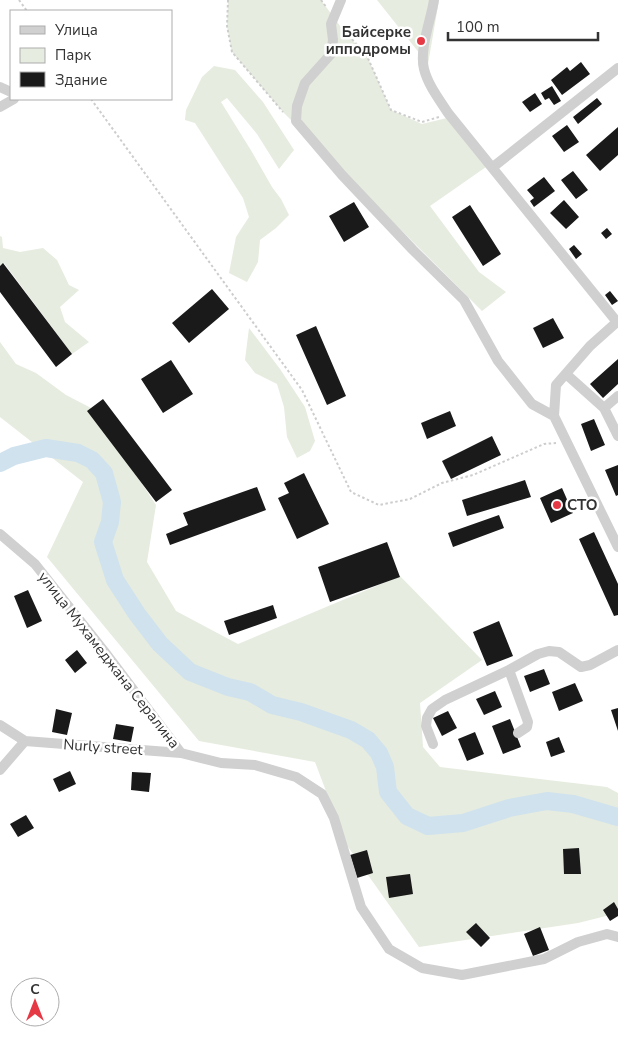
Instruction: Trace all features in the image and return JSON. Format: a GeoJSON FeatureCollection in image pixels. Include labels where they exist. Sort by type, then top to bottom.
{"type":"FeatureCollection","features":[{"type":"Feature","properties":{"kind":"street"},"geometry":{"type":"LineString","coordinates":[[341,0],[333,16],[331,54],[305,83],[297,106],[296,121],[342,175],[413,250],[464,300],[498,361],[532,404],[554,416]]}},
{"type":"Feature","properties":{"kind":"street"},"geometry":{"type":"LineString","coordinates":[[434,0],[424,46],[423,68],[430,85],[448,113],[618,321],[590,346],[556,385],[554,416],[618,547]]}},
{"type":"Feature","properties":{"kind":"street"},"geometry":{"type":"LineString","coordinates":[[493,167],[618,68]]}},
{"type":"Feature","properties":{"kind":"street"},"geometry":{"type":"LineString","coordinates":[[0,107],[12,100]]}},
{"type":"Feature","properties":{"kind":"street"},"geometry":{"type":"LineString","coordinates":[[566,374],[604,408],[618,436]]}},
{"type":"Feature","properties":{"kind":"street"},"geometry":{"type":"LineString","coordinates":[[604,408],[618,396]]}},
{"type":"Feature","properties":{"kind":"street","name":"улица Мухамеджана Сералина"},"geometry":{"type":"LineString","coordinates":[[0,534],[35,564],[181,753],[221,763],[255,766],[296,777],[322,794],[334,818],[361,907],[389,949],[422,968],[462,975],[544,959],[578,942],[607,934],[618,937]]}},
{"type":"Feature","properties":{"kind":"street"},"geometry":{"type":"LineString","coordinates":[[433,744],[426,726],[427,718],[432,708],[445,700],[510,670],[538,654],[549,651],[558,652],[581,667],[590,665],[618,650]]}},
{"type":"Feature","properties":{"kind":"street"},"geometry":{"type":"LineString","coordinates":[[510,670],[528,722],[527,727],[518,734]]}},
{"type":"Feature","properties":{"kind":"street","name":"Nurly street"},"geometry":{"type":"LineString","coordinates":[[0,725],[25,741],[181,753]]}},
{"type":"Feature","properties":{"kind":"street"},"geometry":{"type":"LineString","coordinates":[[0,770],[25,741]]}},
{"type":"Feature","properties":{"kind":"path"},"geometry":{"type":"LineString","coordinates":[[228,0],[227,26],[232,52],[283,112]]}},
{"type":"Feature","properties":{"kind":"path"},"geometry":{"type":"LineString","coordinates":[[322,0],[352,41],[367,56],[391,110],[422,122],[448,113]]}},
{"type":"Feature","properties":{"kind":"path"},"geometry":{"type":"LineString","coordinates":[[92,100],[302,390],[351,492],[379,505],[410,499],[442,483],[473,475],[544,444],[566,442]]}},
{"type":"Feature","properties":{"kind":"green space"},"geometry":{"type":"Polygon","coordinates":[[[228,0],[321,0],[343,30],[367,56],[391,110],[422,124],[447,118],[486,167],[430,206],[479,272],[506,292],[482,311],[283,112],[232,52],[227,26],[228,0]]]}},
{"type":"Feature","properties":{"kind":"green space","name":"Байсерке ипподромы"},"geometry":{"type":"Polygon","coordinates":[[[377,0],[439,0],[428,64],[377,0]]]}},
{"type":"Feature","properties":{"kind":"green space"},"geometry":{"type":"Polygon","coordinates":[[[214,66],[235,70],[263,102],[294,150],[279,169],[257,134],[227,98],[221,102],[289,215],[260,240],[258,262],[247,282],[229,273],[236,237],[249,217],[243,198],[195,123],[185,120],[186,110],[202,77],[214,66]]]}},
{"type":"Feature","properties":{"kind":"green space"},"geometry":{"type":"Polygon","coordinates":[[[0,236],[2,237],[3,248],[20,252],[43,248],[57,260],[69,285],[79,290],[60,307],[65,322],[89,342],[72,354],[4,263],[0,266],[0,236]]]}},
{"type":"Feature","properties":{"kind":"green space"},"geometry":{"type":"Polygon","coordinates":[[[249,328],[280,369],[305,407],[315,441],[310,451],[297,458],[287,437],[284,407],[277,384],[255,373],[245,360],[249,328]]]}},
{"type":"Feature","properties":{"kind":"green space"},"geometry":{"type":"Polygon","coordinates":[[[0,342],[16,364],[36,373],[66,395],[93,409],[156,505],[147,562],[176,611],[238,644],[400,576],[482,660],[420,703],[423,747],[440,767],[607,787],[618,793],[618,913],[578,923],[419,947],[346,844],[315,762],[199,741],[47,557],[83,482],[0,417],[0,342]]]}},
{"type":"Feature","properties":{"kind":"building"},"geometry":{"type":"Polygon","coordinates":[[[581,62],[590,74],[562,95],[551,80],[567,67],[570,71],[581,62]]]}},
{"type":"Feature","properties":{"kind":"building"},"geometry":{"type":"Polygon","coordinates":[[[552,86],[561,101],[554,105],[549,98],[545,100],[541,93],[552,86]]]}},
{"type":"Feature","properties":{"kind":"building"},"geometry":{"type":"Polygon","coordinates":[[[535,93],[542,104],[530,112],[522,102],[535,93]]]}},
{"type":"Feature","properties":{"kind":"building"},"geometry":{"type":"Polygon","coordinates":[[[597,98],[602,104],[578,124],[573,117],[597,98]]]}},
{"type":"Feature","properties":{"kind":"building"},"geometry":{"type":"Polygon","coordinates":[[[567,125],[579,142],[564,152],[552,136],[567,125]]]}},
{"type":"Feature","properties":{"kind":"building"},"geometry":{"type":"Polygon","coordinates":[[[618,127],[618,155],[600,171],[586,155],[618,127]]]}},
{"type":"Feature","properties":{"kind":"building"},"geometry":{"type":"Polygon","coordinates":[[[573,171],[588,190],[576,199],[561,180],[573,171]]]}},
{"type":"Feature","properties":{"kind":"building"},"geometry":{"type":"Polygon","coordinates":[[[544,177],[555,191],[534,207],[530,201],[534,198],[527,190],[544,177]]]}},
{"type":"Feature","properties":{"kind":"building"},"geometry":{"type":"Polygon","coordinates":[[[564,200],[579,217],[566,229],[550,213],[564,200]]]}},
{"type":"Feature","properties":{"kind":"building"},"geometry":{"type":"Polygon","coordinates":[[[354,202],[369,227],[344,242],[329,216],[354,202]]]}},
{"type":"Feature","properties":{"kind":"building"},"geometry":{"type":"Polygon","coordinates":[[[470,205],[501,254],[483,266],[452,217],[470,205]]]}},
{"type":"Feature","properties":{"kind":"building"},"geometry":{"type":"Polygon","coordinates":[[[607,228],[612,234],[606,239],[601,233],[607,228]]]}},
{"type":"Feature","properties":{"kind":"building"},"geometry":{"type":"Polygon","coordinates":[[[574,245],[582,254],[576,259],[569,249],[574,245]]]}},
{"type":"Feature","properties":{"kind":"building"},"geometry":{"type":"Polygon","coordinates":[[[3,263],[72,354],[56,367],[0,292],[0,266],[3,263]]]}},
{"type":"Feature","properties":{"kind":"building"},"geometry":{"type":"Polygon","coordinates":[[[212,289],[229,309],[189,343],[172,323],[212,289]]]}},
{"type":"Feature","properties":{"kind":"building"},"geometry":{"type":"Polygon","coordinates":[[[610,291],[618,301],[612,305],[605,295],[610,291]]]}},
{"type":"Feature","properties":{"kind":"building"},"geometry":{"type":"Polygon","coordinates":[[[553,318],[564,338],[543,348],[533,328],[553,318]]]}},
{"type":"Feature","properties":{"kind":"building"},"geometry":{"type":"Polygon","coordinates":[[[316,326],[346,396],[327,405],[296,335],[316,326]]]}},
{"type":"Feature","properties":{"kind":"building"},"geometry":{"type":"Polygon","coordinates":[[[618,359],[618,384],[603,398],[590,384],[618,359]]]}},
{"type":"Feature","properties":{"kind":"building"},"geometry":{"type":"Polygon","coordinates":[[[171,360],[193,394],[163,413],[141,379],[171,360]]]}},
{"type":"Feature","properties":{"kind":"building"},"geometry":{"type":"Polygon","coordinates":[[[103,399],[172,490],[156,502],[87,411],[103,399]]]}},
{"type":"Feature","properties":{"kind":"building"},"geometry":{"type":"Polygon","coordinates":[[[450,411],[456,426],[427,439],[421,423],[450,411]]]}},
{"type":"Feature","properties":{"kind":"building"},"geometry":{"type":"Polygon","coordinates":[[[594,419],[605,445],[591,451],[581,424],[594,419]]]}},
{"type":"Feature","properties":{"kind":"building"},"geometry":{"type":"Polygon","coordinates":[[[492,436],[501,455],[451,479],[442,461],[492,436]]]}},
{"type":"Feature","properties":{"kind":"building"},"geometry":{"type":"Polygon","coordinates":[[[618,465],[618,495],[616,496],[605,470],[618,465]]]}},
{"type":"Feature","properties":{"kind":"building"},"geometry":{"type":"Polygon","coordinates":[[[304,473],[329,524],[297,539],[278,498],[289,493],[284,483],[304,473]]]}},
{"type":"Feature","properties":{"kind":"building"},"geometry":{"type":"Polygon","coordinates":[[[525,480],[531,497],[467,516],[462,500],[525,480]]]}},
{"type":"Feature","properties":{"kind":"building"},"geometry":{"type":"Polygon","coordinates":[[[257,487],[266,510],[170,545],[166,534],[188,525],[183,513],[257,487]]]}},
{"type":"Feature","properties":{"kind":"building","name":"СТО"},"geometry":{"type":"Polygon","coordinates":[[[562,488],[573,513],[551,523],[540,498],[562,488]]]}},
{"type":"Feature","properties":{"kind":"building"},"geometry":{"type":"Polygon","coordinates":[[[499,515],[504,528],[453,547],[448,533],[499,515]]]}},
{"type":"Feature","properties":{"kind":"building"},"geometry":{"type":"Polygon","coordinates":[[[594,532],[618,584],[618,615],[614,616],[579,539],[594,532]]]}},
{"type":"Feature","properties":{"kind":"building"},"geometry":{"type":"Polygon","coordinates":[[[387,542],[400,577],[330,602],[318,567],[387,542]]]}},
{"type":"Feature","properties":{"kind":"building"},"geometry":{"type":"Polygon","coordinates":[[[28,590],[42,621],[27,628],[14,596],[28,590]]]}},
{"type":"Feature","properties":{"kind":"building"},"geometry":{"type":"Polygon","coordinates":[[[273,605],[277,618],[229,635],[224,621],[273,605]]]}},
{"type":"Feature","properties":{"kind":"building"},"geometry":{"type":"Polygon","coordinates":[[[499,621],[513,656],[487,666],[473,632],[499,621]]]}},
{"type":"Feature","properties":{"kind":"building"},"geometry":{"type":"Polygon","coordinates":[[[77,650],[87,663],[75,673],[65,660],[77,650]]]}},
{"type":"Feature","properties":{"kind":"building"},"geometry":{"type":"Polygon","coordinates":[[[544,669],[550,684],[530,692],[524,676],[544,669]]]}},
{"type":"Feature","properties":{"kind":"building"},"geometry":{"type":"Polygon","coordinates":[[[575,683],[583,701],[559,711],[552,692],[575,683]]]}},
{"type":"Feature","properties":{"kind":"building"},"geometry":{"type":"Polygon","coordinates":[[[495,691],[502,707],[484,715],[476,699],[495,691]]]}},
{"type":"Feature","properties":{"kind":"building"},"geometry":{"type":"Polygon","coordinates":[[[618,708],[618,731],[611,710],[618,708]]]}},
{"type":"Feature","properties":{"kind":"building"},"geometry":{"type":"Polygon","coordinates":[[[56,709],[72,713],[67,735],[52,732],[56,709]]]}},
{"type":"Feature","properties":{"kind":"building"},"geometry":{"type":"Polygon","coordinates":[[[448,711],[457,728],[442,736],[433,718],[448,711]]]}},
{"type":"Feature","properties":{"kind":"building"},"geometry":{"type":"Polygon","coordinates":[[[510,719],[521,747],[503,754],[492,726],[510,719]]]}},
{"type":"Feature","properties":{"kind":"building"},"geometry":{"type":"Polygon","coordinates":[[[116,724],[134,727],[131,742],[113,739],[116,724]]]}},
{"type":"Feature","properties":{"kind":"building"},"geometry":{"type":"Polygon","coordinates":[[[475,732],[484,754],[467,761],[458,739],[475,732]]]}},
{"type":"Feature","properties":{"kind":"building"},"geometry":{"type":"Polygon","coordinates":[[[559,737],[565,752],[551,757],[546,742],[559,737]]]}},
{"type":"Feature","properties":{"kind":"building"},"geometry":{"type":"Polygon","coordinates":[[[70,771],[76,784],[59,792],[53,779],[70,771]]]}},
{"type":"Feature","properties":{"kind":"building"},"geometry":{"type":"Polygon","coordinates":[[[132,772],[151,773],[149,792],[131,790],[132,772]]]}},
{"type":"Feature","properties":{"kind":"building"},"geometry":{"type":"Polygon","coordinates":[[[26,815],[34,828],[18,837],[10,824],[26,815]]]}},
{"type":"Feature","properties":{"kind":"building"},"geometry":{"type":"Polygon","coordinates":[[[579,848],[581,874],[564,874],[563,849],[579,848]]]}},
{"type":"Feature","properties":{"kind":"building"},"geometry":{"type":"Polygon","coordinates":[[[367,850],[373,873],[357,878],[350,855],[367,850]]]}},
{"type":"Feature","properties":{"kind":"building"},"geometry":{"type":"Polygon","coordinates":[[[410,874],[413,894],[389,898],[386,877],[410,874]]]}},
{"type":"Feature","properties":{"kind":"building"},"geometry":{"type":"Polygon","coordinates":[[[614,902],[618,909],[618,916],[610,921],[603,910],[614,902]]]}},
{"type":"Feature","properties":{"kind":"building"},"geometry":{"type":"Polygon","coordinates":[[[476,923],[490,938],[481,947],[466,932],[476,923]]]}},
{"type":"Feature","properties":{"kind":"building"},"geometry":{"type":"Polygon","coordinates":[[[540,927],[549,950],[533,956],[524,934],[540,927]]]}},
{"type":"Feature","properties":{"kind":"waterway"},"geometry":{"type":"LineString","coordinates":[[0,463],[14,456],[46,448],[78,453],[92,460],[104,473],[112,502],[110,522],[103,542],[115,580],[137,614],[160,644],[190,672],[228,687],[250,692],[272,705],[301,712],[351,730],[368,740],[379,753],[385,767],[388,792],[407,816],[428,826],[463,823],[509,808],[547,801],[573,804],[618,817]]}},
{"type":"Feature","properties":{"kind":"place","name":"Байсерке ипподромы"},"geometry":{"type":"Point","coordinates":[421,41]}},
{"type":"Feature","properties":{"kind":"place","name":"СТО"},"geometry":{"type":"Point","coordinates":[557,505]}}]}
